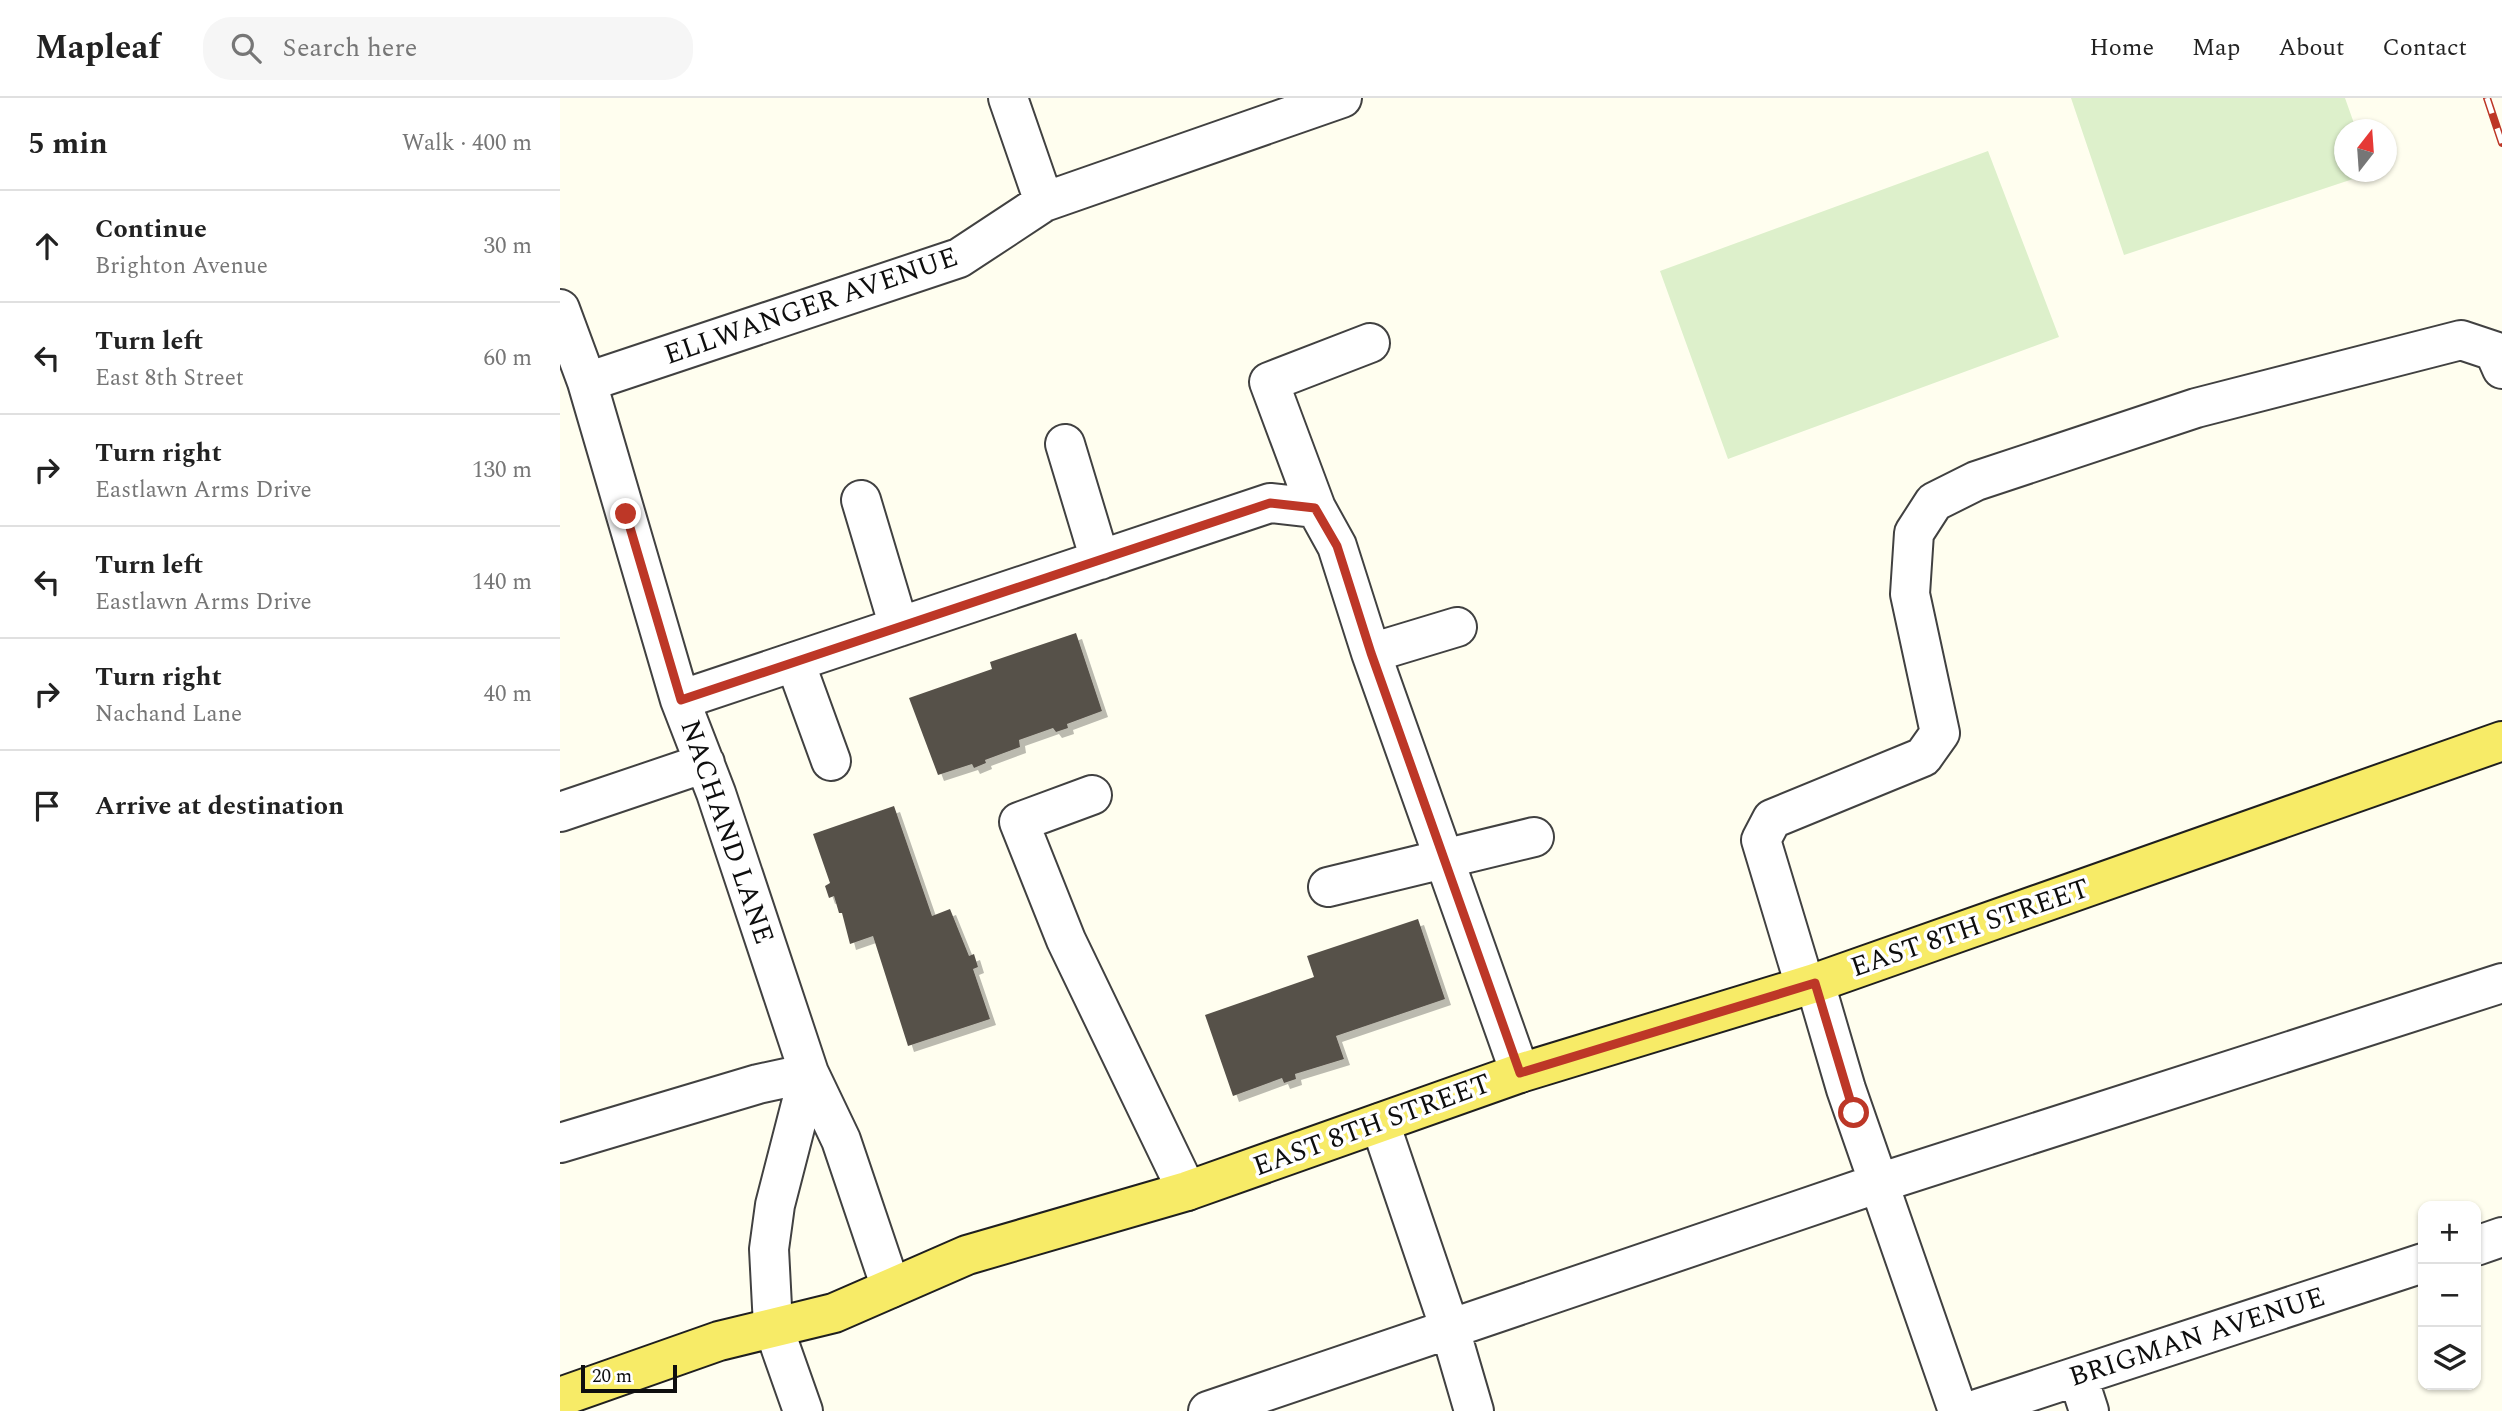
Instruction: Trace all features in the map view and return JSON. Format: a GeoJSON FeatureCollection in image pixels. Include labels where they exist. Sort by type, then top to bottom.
{"type":"FeatureCollection","features":[{"type":"Feature","properties":{"kind":"main road","name":"EAST 8TH STREET"},"geometry":{"type":"LineString","coordinates":[[560,1397],[719,1341],[834,1313],[967,1255],[1187,1191],[1520,1073],[1810,984],[2502,741]]}},
{"type":"Feature","properties":{"kind":"street"},"geometry":{"type":"LineString","coordinates":[[1008,98],[1044,202]]}},
{"type":"Feature","properties":{"kind":"street","name":"ELLWANGER AVENUE"},"geometry":{"type":"LineString","coordinates":[[587,382],[959,258],[1044,202],[1342,98]]}},
{"type":"Feature","properties":{"kind":"street","name":"NACHAND LANE"},"geometry":{"type":"LineString","coordinates":[[560,309],[587,382],[681,700],[705,763],[809,1073],[841,1140],[891,1287]]}},
{"type":"Feature","properties":{"kind":"street"},"geometry":{"type":"LineString","coordinates":[[1958,1411],[1761,840],[1772,819],[1923,757],[1940,733],[1910,594],[1914,533],[1934,502],[1976,481],[2196,408],[2461,340],[2494,351],[2502,369]]}},
{"type":"Feature","properties":{"kind":"street"},"geometry":{"type":"LineString","coordinates":[[1370,343],[1269,382],[1315,508],[1337,546],[1371,653],[1520,1073]]}},
{"type":"Feature","properties":{"kind":"street"},"geometry":{"type":"LineString","coordinates":[[1065,444],[1100,560]]}},
{"type":"Feature","properties":{"kind":"street"},"geometry":{"type":"LineString","coordinates":[[861,500],[899,627]]}},
{"type":"Feature","properties":{"kind":"street"},"geometry":{"type":"LineString","coordinates":[[681,700],[1270,503],[1315,508]]}},
{"type":"Feature","properties":{"kind":"street"},"geometry":{"type":"LineString","coordinates":[[1371,653],[1457,627]]}},
{"type":"Feature","properties":{"kind":"street"},"geometry":{"type":"LineString","coordinates":[[795,662],[831,761]]}},
{"type":"Feature","properties":{"kind":"street"},"geometry":{"type":"LineString","coordinates":[[560,812],[705,763]]}},
{"type":"Feature","properties":{"kind":"street"},"geometry":{"type":"LineString","coordinates":[[1092,795],[1019,822],[1066,940],[1187,1191]]}},
{"type":"Feature","properties":{"kind":"street"},"geometry":{"type":"LineString","coordinates":[[1328,887],[1534,836]]}},
{"type":"Feature","properties":{"kind":"street"},"geometry":{"type":"LineString","coordinates":[[1208,1411],[1879,1183],[2502,983]]}},
{"type":"Feature","properties":{"kind":"street"},"geometry":{"type":"LineString","coordinates":[[560,1143],[758,1084],[809,1073],[772,1227],[769,1275],[773,1326],[803,1411]]}},
{"type":"Feature","properties":{"kind":"street"},"geometry":{"type":"LineString","coordinates":[[1380,1123],[1450,1329],[1474,1411]]}},
{"type":"Feature","properties":{"kind":"street"},"geometry":{"type":"LineString","coordinates":[[2481,1244],[2502,1237]]}},
{"type":"Feature","properties":{"kind":"street","name":"BRIGMAN AVENUE"},"geometry":{"type":"LineString","coordinates":[[1971,1411],[2083,1394],[2420,1264]]}},
{"type":"Feature","properties":{"kind":"green space"},"geometry":{"type":"Polygon","coordinates":[[[2071,98],[2345,98],[2352,119],[2334,119],[2334,182],[2344,182],[2124,255],[2071,98]]]}},
{"type":"Feature","properties":{"kind":"green space"},"geometry":{"type":"Polygon","coordinates":[[[1988,151],[2059,337],[1728,459],[1660,271],[1988,151]]]}},
{"type":"Feature","properties":{"kind":"building"},"geometry":{"type":"Polygon","coordinates":[[[1076,633],[1102,711],[1067,724],[1068,728],[1056,732],[1053,728],[1019,740],[1020,747],[985,760],[986,763],[974,768],[972,764],[938,775],[909,698],[992,669],[990,662],[1076,633]]]}},
{"type":"Feature","properties":{"kind":"building"},"geometry":{"type":"Polygon","coordinates":[[[894,806],[932,916],[950,909],[969,956],[974,954],[978,967],[973,969],[990,1019],[908,1046],[873,936],[850,944],[842,913],[839,913],[834,896],[829,898],[825,886],[830,883],[813,834],[894,806]]]}},
{"type":"Feature","properties":{"kind":"building"},"geometry":{"type":"Polygon","coordinates":[[[1418,919],[1445,999],[1336,1036],[1344,1059],[1295,1074],[1296,1079],[1284,1083],[1282,1078],[1233,1096],[1205,1015],[1314,977],[1307,956],[1418,919]]]}},
{"type":"Feature","properties":{"kind":"railway"},"geometry":{"type":"LineString","coordinates":[[2487,98],[2502,143]]}},
{"type":"Feature","properties":{"kind":"route"},"geometry":{"type":"LineString","coordinates":[[626,514],[681,700],[1270,503],[1315,508],[1337,546],[1371,653],[1520,1073],[1815,983],[1854,1113]]}}]}
